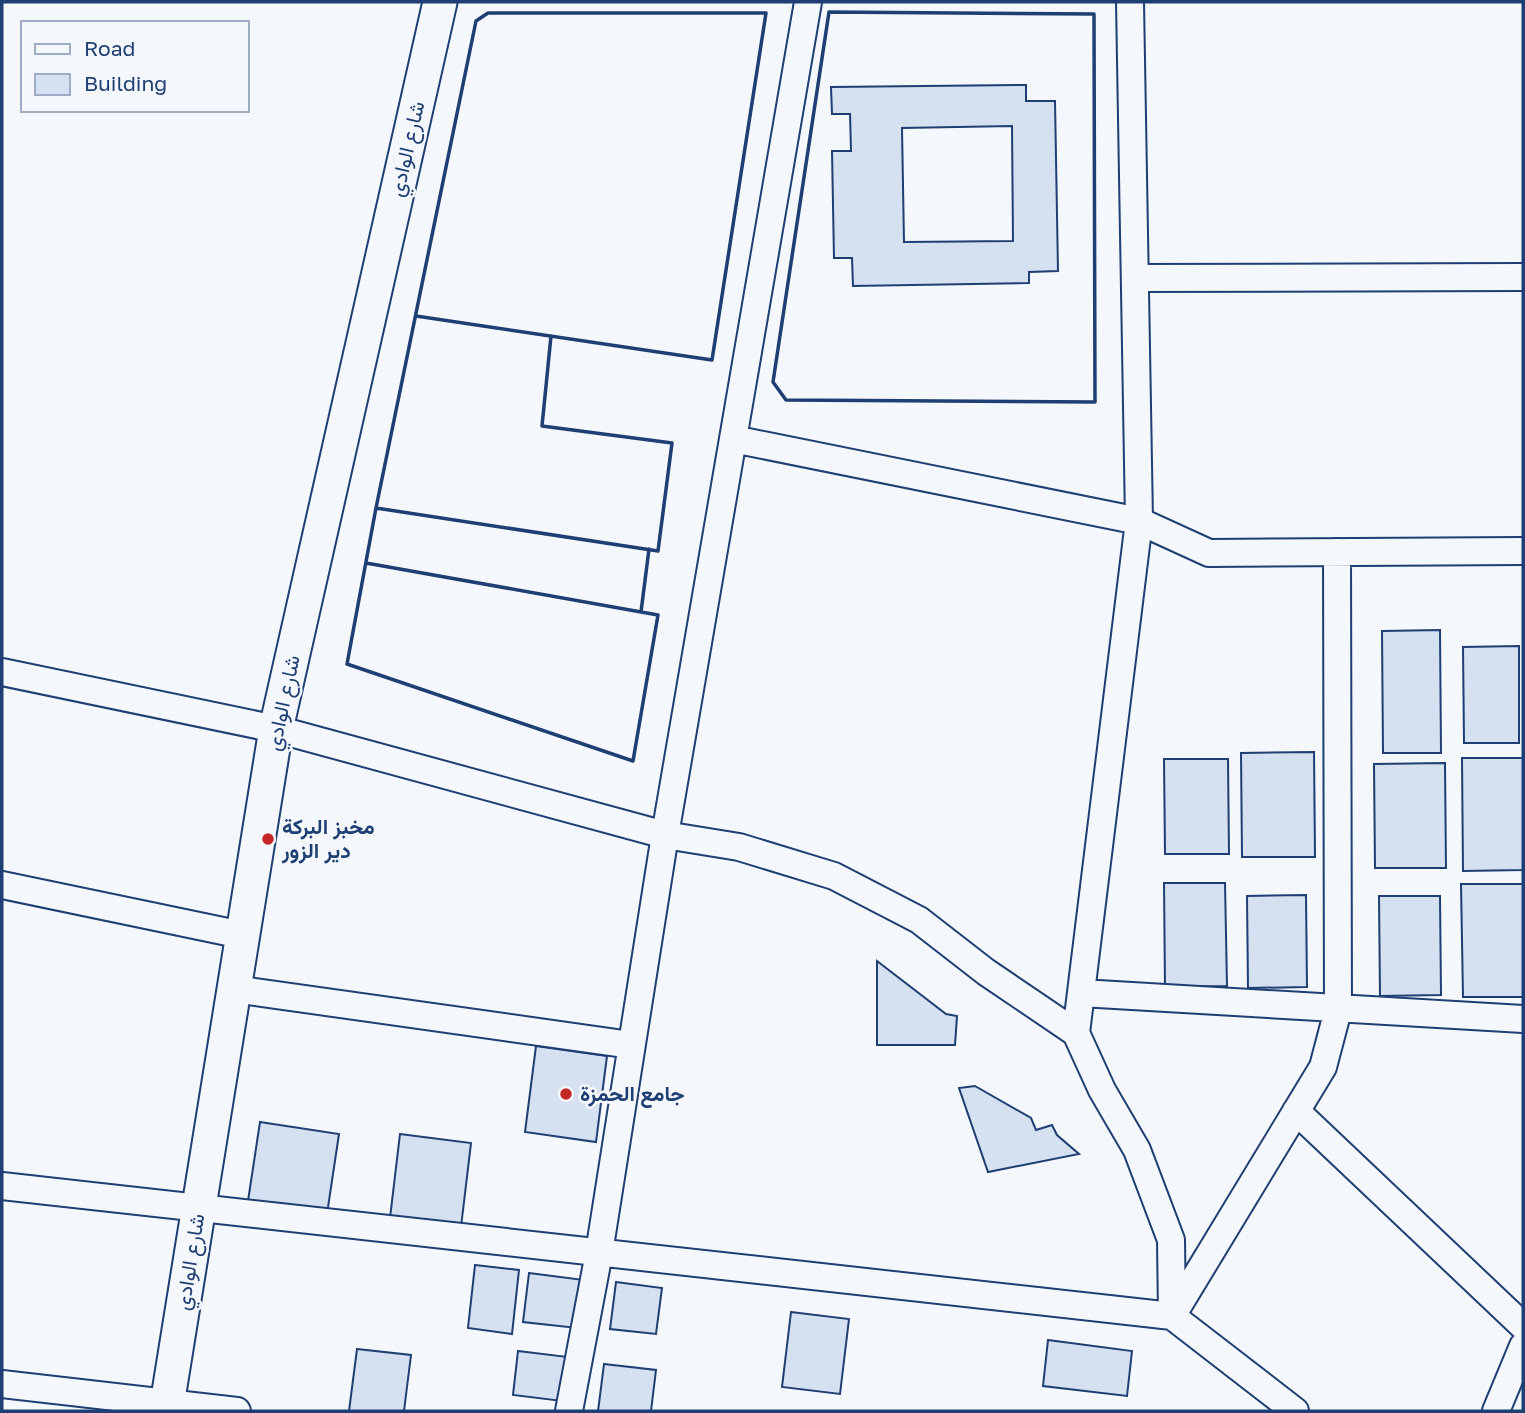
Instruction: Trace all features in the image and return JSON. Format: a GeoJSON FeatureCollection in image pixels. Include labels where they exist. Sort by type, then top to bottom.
{"type":"FeatureCollection","features":[{"type":"Feature","properties":{"kind":"street","name":"شارع الوادي"},"geometry":{"type":"LineString","coordinates":[[166,1407],[276,729],[440,2]]}},
{"type":"Feature","properties":{"kind":"street"},"geometry":{"type":"LineString","coordinates":[[569,1411],[599,1253],[664,835],[808,2]]}},
{"type":"Feature","properties":{"kind":"street"},"geometry":{"type":"LineString","coordinates":[[1076,1033],[1139,521],[1130,2]]}},
{"type":"Feature","properties":{"kind":"street"},"geometry":{"type":"LineString","coordinates":[[1135,278],[1523,277]]}},
{"type":"Feature","properties":{"kind":"street"},"geometry":{"type":"LineString","coordinates":[[733,439],[1139,521],[1209,553],[1523,551]]}},
{"type":"Feature","properties":{"kind":"street"},"geometry":{"type":"LineString","coordinates":[[1171,1316],[1323,1066],[1338,1010],[1337,552]]}},
{"type":"Feature","properties":{"kind":"street"},"geometry":{"type":"LineString","coordinates":[[2,672],[276,729],[664,835],[739,847],[834,876],[919,920],[986,972],[1076,1033],[1102,1090],[1138,1150],[1171,1240],[1171,1316]]}},
{"type":"Feature","properties":{"kind":"street"},"geometry":{"type":"LineString","coordinates":[[2,885],[242,935]]}},
{"type":"Feature","properties":{"kind":"street"},"geometry":{"type":"LineString","coordinates":[[234,989],[631,1045]]}},
{"type":"Feature","properties":{"kind":"street"},"geometry":{"type":"LineString","coordinates":[[1081,993],[1523,1019]]}},
{"type":"Feature","properties":{"kind":"street"},"geometry":{"type":"LineString","coordinates":[[1296,1111],[1523,1326]]}},
{"type":"Feature","properties":{"kind":"street"},"geometry":{"type":"LineString","coordinates":[[2,1186],[1171,1316],[1294,1411]]}},
{"type":"Feature","properties":{"kind":"street"},"geometry":{"type":"LineString","coordinates":[[1496,1411],[1523,1346]]}},
{"type":"Feature","properties":{"kind":"street"},"geometry":{"type":"LineString","coordinates":[[2,1384],[166,1407],[237,1411]]}},
{"type":"Feature","properties":{"kind":"building"},"geometry":{"type":"Polygon","coordinates":[[[1026,85],[1026,101],[1055,101],[1058,271],[1029,272],[1029,283],[853,286],[852,258],[834,258],[832,151],[851,151],[850,114],[832,114],[831,87],[1026,85]],[[1012,126],[902,128],[904,242],[1013,241],[1012,126]]]}},
{"type":"Feature","properties":{"kind":"building"},"geometry":{"type":"Polygon","coordinates":[[[1440,630],[1441,753],[1383,753],[1382,631],[1440,630]]]}},
{"type":"Feature","properties":{"kind":"building"},"geometry":{"type":"Polygon","coordinates":[[[1519,646],[1519,743],[1464,743],[1463,647],[1519,646]]]}},
{"type":"Feature","properties":{"kind":"building"},"geometry":{"type":"Polygon","coordinates":[[[1314,752],[1315,857],[1242,857],[1241,753],[1314,752]]]}},
{"type":"Feature","properties":{"kind":"building"},"geometry":{"type":"Polygon","coordinates":[[[1462,758],[1523,758],[1523,870],[1463,871],[1462,758]]]}},
{"type":"Feature","properties":{"kind":"building"},"geometry":{"type":"Polygon","coordinates":[[[1164,759],[1228,759],[1229,854],[1165,854],[1164,759]]]}},
{"type":"Feature","properties":{"kind":"building"},"geometry":{"type":"Polygon","coordinates":[[[1445,763],[1446,868],[1375,868],[1374,764],[1445,763]]]}},
{"type":"Feature","properties":{"kind":"building"},"geometry":{"type":"Polygon","coordinates":[[[1164,883],[1225,883],[1227,986],[1165,987],[1164,883]]]}},
{"type":"Feature","properties":{"kind":"building"},"geometry":{"type":"Polygon","coordinates":[[[1461,884],[1523,884],[1523,997],[1463,997],[1461,884]]]}},
{"type":"Feature","properties":{"kind":"building"},"geometry":{"type":"Polygon","coordinates":[[[1306,895],[1307,987],[1248,988],[1247,896],[1306,895]]]}},
{"type":"Feature","properties":{"kind":"building"},"geometry":{"type":"Polygon","coordinates":[[[1379,896],[1440,896],[1441,995],[1380,996],[1379,896]]]}},
{"type":"Feature","properties":{"kind":"building"},"geometry":{"type":"Polygon","coordinates":[[[877,961],[946,1014],[957,1016],[955,1045],[877,1045],[877,961]]]}},
{"type":"Feature","properties":{"kind":"building","name":"جامع الحمزة"},"geometry":{"type":"Polygon","coordinates":[[[536,1046],[607,1056],[596,1142],[525,1132],[536,1046]]]}},
{"type":"Feature","properties":{"kind":"building"},"geometry":{"type":"Polygon","coordinates":[[[975,1086],[1031,1118],[1036,1130],[1052,1125],[1057,1135],[1079,1154],[988,1172],[959,1088],[975,1086]]]}},
{"type":"Feature","properties":{"kind":"building"},"geometry":{"type":"Polygon","coordinates":[[[260,1122],[339,1134],[327,1214],[248,1201],[260,1122]]]}},
{"type":"Feature","properties":{"kind":"building"},"geometry":{"type":"Polygon","coordinates":[[[400,1134],[471,1143],[461,1227],[390,1218],[400,1134]]]}},
{"type":"Feature","properties":{"kind":"building"},"geometry":{"type":"Polygon","coordinates":[[[475,1265],[519,1270],[512,1334],[468,1328],[475,1265]]]}},
{"type":"Feature","properties":{"kind":"building"},"geometry":{"type":"Polygon","coordinates":[[[529,1273],[584,1280],[577,1328],[523,1322],[529,1273]]]}},
{"type":"Feature","properties":{"kind":"building"},"geometry":{"type":"Polygon","coordinates":[[[616,1282],[662,1288],[656,1334],[610,1329],[616,1282]]]}},
{"type":"Feature","properties":{"kind":"building"},"geometry":{"type":"Polygon","coordinates":[[[791,1312],[849,1319],[840,1394],[782,1387],[791,1312]]]}},
{"type":"Feature","properties":{"kind":"building"},"geometry":{"type":"Polygon","coordinates":[[[1048,1340],[1132,1351],[1127,1396],[1043,1386],[1048,1340]]]}},
{"type":"Feature","properties":{"kind":"building"},"geometry":{"type":"Polygon","coordinates":[[[357,1349],[411,1355],[404,1411],[349,1411],[357,1349]]]}},
{"type":"Feature","properties":{"kind":"building"},"geometry":{"type":"Polygon","coordinates":[[[518,1351],[568,1357],[562,1401],[513,1395],[518,1351]]]}},
{"type":"Feature","properties":{"kind":"building"},"geometry":{"type":"Polygon","coordinates":[[[604,1364],[656,1370],[651,1411],[598,1411],[604,1364]]]}},
{"type":"Feature","properties":{"kind":"wall"},"geometry":{"type":"LineString","coordinates":[[829,12],[1094,14],[1095,402],[786,400],[773,382],[829,12]]}},
{"type":"Feature","properties":{"kind":"wall"},"geometry":{"type":"LineString","coordinates":[[416,316],[712,360],[766,13],[488,13],[476,21],[376,508],[658,551],[672,443],[542,426],[551,336]]}},
{"type":"Feature","properties":{"kind":"wall"},"geometry":{"type":"LineString","coordinates":[[366,563],[658,615],[633,761],[347,664],[376,508]]}},
{"type":"Feature","properties":{"kind":"wall"},"geometry":{"type":"LineString","coordinates":[[641,612],[649,549]]}},
{"type":"Feature","properties":{"kind":"place","name":"مخبز البركة دير الزور"},"geometry":{"type":"Point","coordinates":[268,839]}},
{"type":"Feature","properties":{"kind":"place","name":"جامع الحمزة"},"geometry":{"type":"Point","coordinates":[566,1094]}}]}
